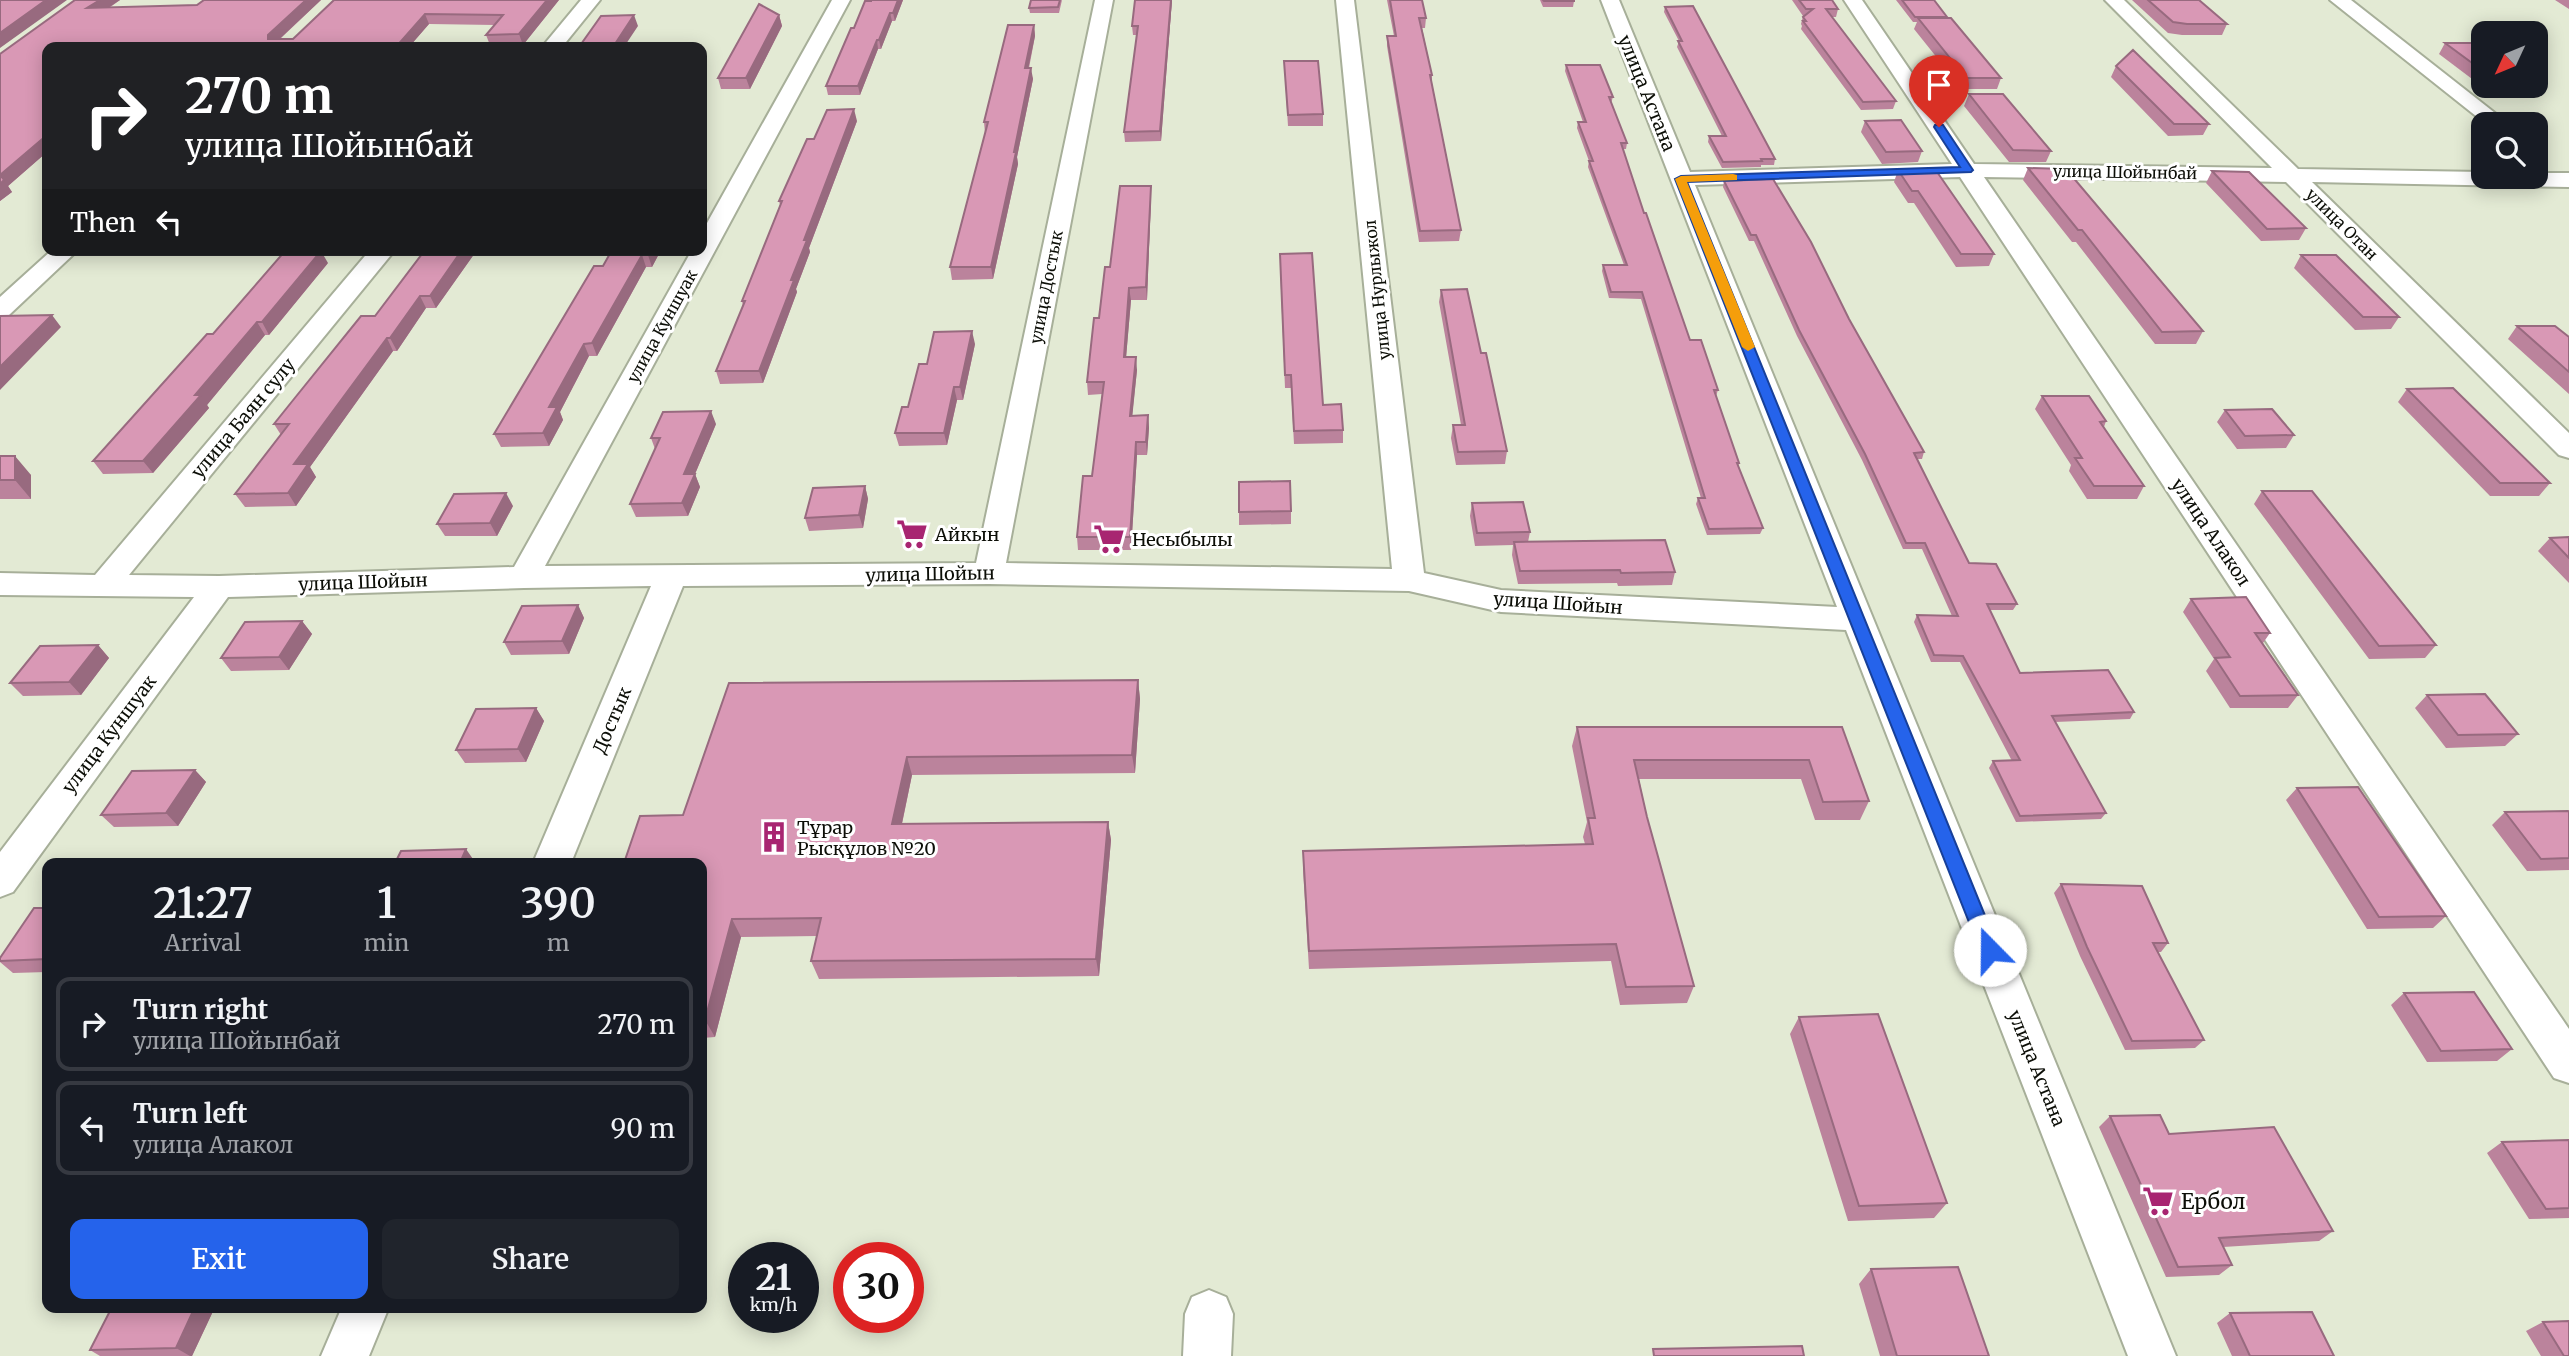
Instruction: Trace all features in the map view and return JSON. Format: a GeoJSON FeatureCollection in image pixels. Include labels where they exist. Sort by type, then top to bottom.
{"type":"FeatureCollection","features":[{"type":"Feature","properties":{"kind":"street"},"geometry":{"type":"LineString","coordinates":[[556,42],[591,0]]}},
{"type":"Feature","properties":{"kind":"street","name":"улица Куншуак"},"geometry":{"type":"LineString","coordinates":[[707,244],[841,0]]}},
{"type":"Feature","properties":{"kind":"street","name":"улица Достык"},"geometry":{"type":"LineString","coordinates":[[989,573],[1104,0]]}},
{"type":"Feature","properties":{"kind":"street","name":"улица Нурлыжол"},"geometry":{"type":"LineString","coordinates":[[1345,0],[1409,580]]}},
{"type":"Feature","properties":{"kind":"street","name":"улица Астана"},"geometry":{"type":"LineString","coordinates":[[1610,0],[2152,1356]]}},
{"type":"Feature","properties":{"kind":"street","name":"улица Алакол"},"geometry":{"type":"LineString","coordinates":[[1853,0],[2569,1065]]}},
{"type":"Feature","properties":{"kind":"street","name":"улица Отан"},"geometry":{"type":"LineString","coordinates":[[2114,0],[2569,449]]}},
{"type":"Feature","properties":{"kind":"street"},"geometry":{"type":"LineString","coordinates":[[2339,0],[2484,112]]}},
{"type":"Feature","properties":{"kind":"street"},"geometry":{"type":"LineString","coordinates":[[2548,162],[2569,179]]}},
{"type":"Feature","properties":{"kind":"street","name":"улица Шойынбай"},"geometry":{"type":"LineString","coordinates":[[1681,179],[1967,170],[2569,179]]}},
{"type":"Feature","properties":{"kind":"street"},"geometry":{"type":"LineString","coordinates":[[0,310],[59,256]]}},
{"type":"Feature","properties":{"kind":"street","name":"улица Баян сулу"},"geometry":{"type":"LineString","coordinates":[[104,585],[378,256]]}},
{"type":"Feature","properties":{"kind":"street","name":"улица Куншуак"},"geometry":{"type":"LineString","coordinates":[[524,578],[701,256]]}},
{"type":"Feature","properties":{"kind":"street","name":"улица Шойын"},"geometry":{"type":"LineString","coordinates":[[0,584],[219,587],[524,578],[989,573],[1409,580],[1501,601],[1858,619]]}},
{"type":"Feature","properties":{"kind":"street","name":"Достык"},"geometry":{"type":"LineString","coordinates":[[554,858],[671,577]]}},
{"type":"Feature","properties":{"kind":"street","name":"улица Куншуак"},"geometry":{"type":"LineString","coordinates":[[0,881],[219,587]]}},
{"type":"Feature","properties":{"kind":"street"},"geometry":{"type":"LineString","coordinates":[[345,1356],[363,1313]]}},
{"type":"Feature","properties":{"kind":"building"},"geometry":{"type":"Polygon","coordinates":[[[0,0],[46,0],[0,33],[0,0]]]}},
{"type":"Feature","properties":{"kind":"building"},"geometry":{"type":"Polygon","coordinates":[[[75,0],[100,0],[87,8],[197,5],[204,0],[306,0],[268,35],[268,39],[293,39],[334,0],[547,0],[519,34],[486,35],[503,15],[425,14],[400,42],[42,42],[42,139],[0,175],[0,54],[75,0]]]}},
{"type":"Feature","properties":{"kind":"building"},"geometry":{"type":"Polygon","coordinates":[[[898,0],[877,40],[858,86],[826,86],[865,1],[898,0]]]}},
{"type":"Feature","properties":{"kind":"building"},"geometry":{"type":"Polygon","coordinates":[[[1031,0],[1060,0],[1058,7],[1029,8],[1031,0]]]}},
{"type":"Feature","properties":{"kind":"building"},"geometry":{"type":"Polygon","coordinates":[[[1135,0],[1171,0],[1160,131],[1124,132],[1138,26],[1132,26],[1135,0]]]}},
{"type":"Feature","properties":{"kind":"building"},"geometry":{"type":"Polygon","coordinates":[[[1390,0],[1422,0],[1426,18],[1419,18],[1461,230],[1420,231],[1387,36],[1396,36],[1390,0]]]}},
{"type":"Feature","properties":{"kind":"building"},"geometry":{"type":"Polygon","coordinates":[[[1799,0],[1832,0],[1838,9],[1826,9],[1896,101],[1863,102],[1803,21],[1806,21],[1803,17],[1813,9],[1806,9],[1799,0]]]}},
{"type":"Feature","properties":{"kind":"building"},"geometry":{"type":"Polygon","coordinates":[[[1902,0],[1934,0],[1947,17],[1915,17],[1902,0]]]}},
{"type":"Feature","properties":{"kind":"building"},"geometry":{"type":"Polygon","coordinates":[[[2148,0],[2199,0],[2227,24],[2173,22],[2148,0]]]}},
{"type":"Feature","properties":{"kind":"building"},"geometry":{"type":"Polygon","coordinates":[[[759,4],[779,15],[746,78],[718,78],[759,4]]]}},
{"type":"Feature","properties":{"kind":"building"},"geometry":{"type":"Polygon","coordinates":[[[1693,6],[1775,159],[1723,162],[1709,136],[1726,136],[1678,41],[1682,41],[1665,7],[1693,6]]]}},
{"type":"Feature","properties":{"kind":"building"},"geometry":{"type":"Polygon","coordinates":[[[634,15],[616,42],[583,42],[601,16],[634,15]]]}},
{"type":"Feature","properties":{"kind":"building"},"geometry":{"type":"Polygon","coordinates":[[[1918,18],[1951,18],[2001,78],[1966,78],[1918,18]]]}},
{"type":"Feature","properties":{"kind":"building"},"geometry":{"type":"Polygon","coordinates":[[[1008,25],[1034,25],[1025,68],[1031,68],[991,267],[950,267],[988,122],[984,122],[1008,25]]]}},
{"type":"Feature","properties":{"kind":"building"},"geometry":{"type":"Polygon","coordinates":[[[2445,43],[2471,43],[2471,62],[2445,43]]]}},
{"type":"Feature","properties":{"kind":"building"},"geometry":{"type":"Polygon","coordinates":[[[2133,50],[2209,124],[2174,124],[2116,66],[2133,50]]]}},
{"type":"Feature","properties":{"kind":"building"},"geometry":{"type":"Polygon","coordinates":[[[1284,61],[1318,61],[1323,114],[1288,115],[1284,61]]]}},
{"type":"Feature","properties":{"kind":"building"},"geometry":{"type":"Polygon","coordinates":[[[1566,65],[1600,65],[1627,143],[1621,143],[1644,213],[1690,340],[1701,340],[1718,390],[1714,390],[1737,463],[1763,528],[1709,529],[1698,498],[1705,498],[1642,292],[1611,292],[1603,265],[1627,265],[1589,161],[1593,161],[1578,122],[1586,122],[1566,65]]]}},
{"type":"Feature","properties":{"kind":"building"},"geometry":{"type":"Polygon","coordinates":[[[1969,94],[2003,94],[2051,151],[2013,150],[1969,94]]]}},
{"type":"Feature","properties":{"kind":"building"},"geometry":{"type":"Polygon","coordinates":[[[854,109],[804,240],[807,240],[791,280],[794,280],[759,371],[716,371],[782,201],[779,201],[807,139],[814,139],[827,110],[854,109]]]}},
{"type":"Feature","properties":{"kind":"building"},"geometry":{"type":"Polygon","coordinates":[[[1901,120],[1922,151],[1886,152],[1865,121],[1901,120]]]}},
{"type":"Feature","properties":{"kind":"building"},"geometry":{"type":"Polygon","coordinates":[[[2028,168],[2066,169],[2203,331],[2162,332],[2082,230],[2078,230],[2028,168]]]}},
{"type":"Feature","properties":{"kind":"building"},"geometry":{"type":"Polygon","coordinates":[[[1935,169],[1994,254],[1961,254],[1918,191],[1912,191],[1898,170],[1935,169]]]}},
{"type":"Feature","properties":{"kind":"building"},"geometry":{"type":"Polygon","coordinates":[[[2212,171],[2249,172],[2306,228],[2267,229],[2212,171]]]}},
{"type":"Feature","properties":{"kind":"building"},"geometry":{"type":"Polygon","coordinates":[[[1773,179],[1811,242],[1849,319],[1924,452],[1914,453],[1969,563],[1996,564],[2017,604],[1987,604],[2020,673],[2108,670],[2134,712],[2052,716],[2106,813],[2020,816],[1993,761],[2020,760],[1963,656],[1934,655],[1917,615],[1958,616],[1925,543],[1906,543],[1865,454],[1799,330],[1756,235],[1751,235],[1724,181],[1773,179]]]}},
{"type":"Feature","properties":{"kind":"building"},"geometry":{"type":"Polygon","coordinates":[[[1120,186],[1151,186],[1146,287],[1129,288],[1124,357],[1136,357],[1130,416],[1148,415],[1146,442],[1136,442],[1130,537],[1077,537],[1083,476],[1092,476],[1104,382],[1087,382],[1094,318],[1099,318],[1105,267],[1110,267],[1120,186]]]}},
{"type":"Feature","properties":{"kind":"building"},"geometry":{"type":"Polygon","coordinates":[[[1312,253],[1323,405],[1341,404],[1343,430],[1294,431],[1291,375],[1285,375],[1280,254],[1312,253]]]}},
{"type":"Feature","properties":{"kind":"building"},"geometry":{"type":"Polygon","coordinates":[[[2301,255],[2336,255],[2399,317],[2363,317],[2301,255]]]}},
{"type":"Feature","properties":{"kind":"building"},"geometry":{"type":"Polygon","coordinates":[[[281,256],[317,256],[262,322],[257,322],[195,395],[201,395],[143,461],[93,461],[207,334],[213,334],[281,256]]]}},
{"type":"Feature","properties":{"kind":"building"},"geometry":{"type":"Polygon","coordinates":[[[420,256],[458,256],[430,296],[420,296],[294,464],[308,464],[288,493],[235,494],[289,424],[274,424],[361,316],[375,316],[420,256]]]}},
{"type":"Feature","properties":{"kind":"building"},"geometry":{"type":"Polygon","coordinates":[[[609,256],[641,256],[592,343],[584,344],[549,407],[557,407],[543,433],[494,434],[594,266],[603,266],[609,256]]]}},
{"type":"Feature","properties":{"kind":"building"},"geometry":{"type":"Polygon","coordinates":[[[1467,289],[1481,353],[1486,353],[1507,451],[1458,452],[1453,425],[1465,425],[1441,290],[1467,289]]]}},
{"type":"Feature","properties":{"kind":"building"},"geometry":{"type":"Polygon","coordinates":[[[52,315],[0,367],[0,316],[52,315]]]}},
{"type":"Feature","properties":{"kind":"building"},"geometry":{"type":"Polygon","coordinates":[[[2517,326],[2555,326],[2569,337],[2569,372],[2517,326]]]}},
{"type":"Feature","properties":{"kind":"building"},"geometry":{"type":"Polygon","coordinates":[[[972,331],[960,387],[954,387],[944,433],[895,433],[902,407],[908,407],[919,364],[927,364],[934,332],[972,331]]]}},
{"type":"Feature","properties":{"kind":"building"},"geometry":{"type":"Polygon","coordinates":[[[2453,388],[2550,483],[2500,483],[2407,389],[2453,388]]]}},
{"type":"Feature","properties":{"kind":"building"},"geometry":{"type":"Polygon","coordinates":[[[2042,396],[2089,396],[2106,421],[2100,422],[2144,486],[2094,486],[2075,458],[2082,458],[2042,396]]]}},
{"type":"Feature","properties":{"kind":"building"},"geometry":{"type":"Polygon","coordinates":[[[2272,409],[2294,435],[2245,436],[2225,410],[2272,409]]]}},
{"type":"Feature","properties":{"kind":"building"},"geometry":{"type":"Polygon","coordinates":[[[711,411],[684,474],[695,474],[682,503],[630,504],[660,438],[651,438],[663,412],[711,411]]]}},
{"type":"Feature","properties":{"kind":"building"},"geometry":{"type":"Polygon","coordinates":[[[0,456],[15,456],[15,480],[0,480],[0,456]]]}},
{"type":"Feature","properties":{"kind":"building"},"geometry":{"type":"Polygon","coordinates":[[[1290,481],[1291,511],[1239,512],[1239,482],[1290,481]]]}},
{"type":"Feature","properties":{"kind":"building"},"geometry":{"type":"Polygon","coordinates":[[[865,486],[859,515],[805,518],[813,488],[865,486]]]}},
{"type":"Feature","properties":{"kind":"building"},"geometry":{"type":"Polygon","coordinates":[[[2262,491],[2312,491],[2436,645],[2379,646],[2262,491]]]}},
{"type":"Feature","properties":{"kind":"building"},"geometry":{"type":"Polygon","coordinates":[[[506,493],[490,523],[437,524],[454,494],[506,493]]]}},
{"type":"Feature","properties":{"kind":"building"},"geometry":{"type":"Polygon","coordinates":[[[1523,502],[1530,532],[1477,533],[1472,503],[1523,502]]]}},
{"type":"Feature","properties":{"kind":"building"},"geometry":{"type":"Polygon","coordinates":[[[2569,537],[2569,558],[2550,538],[2569,537]]]}},
{"type":"Feature","properties":{"kind":"building"},"geometry":{"type":"Polygon","coordinates":[[[1665,540],[1675,572],[1520,571],[1514,542],[1665,540]]]}},
{"type":"Feature","properties":{"kind":"building"},"geometry":{"type":"Polygon","coordinates":[[[2246,597],[2270,633],[2255,633],[2298,695],[2240,696],[2215,658],[2230,657],[2191,599],[2246,597]]]}},
{"type":"Feature","properties":{"kind":"building"},"geometry":{"type":"Polygon","coordinates":[[[578,605],[562,641],[504,642],[522,606],[578,605]]]}},
{"type":"Feature","properties":{"kind":"building"},"geometry":{"type":"Polygon","coordinates":[[[302,621],[279,657],[221,658],[245,622],[302,621]]]}},
{"type":"Feature","properties":{"kind":"building"},"geometry":{"type":"Polygon","coordinates":[[[98,645],[69,682],[10,683],[40,646],[98,645]]]}},
{"type":"Feature","properties":{"kind":"building","name":"Тұрар Рысқұлов №20"},"geometry":{"type":"Polygon","coordinates":[[[1138,680],[1132,755],[907,757],[892,824],[1108,822],[1096,959],[811,961],[821,918],[732,919],[707,1013],[707,858],[626,858],[640,816],[683,815],[729,683],[1138,680]]]}},
{"type":"Feature","properties":{"kind":"building"},"geometry":{"type":"Polygon","coordinates":[[[2485,694],[2518,734],[2458,735],[2427,695],[2485,694]]]}},
{"type":"Feature","properties":{"kind":"building"},"geometry":{"type":"Polygon","coordinates":[[[536,708],[518,749],[456,750],[476,709],[536,708]]]}},
{"type":"Feature","properties":{"kind":"building"},"geometry":{"type":"Polygon","coordinates":[[[1577,727],[1842,727],[1869,801],[1823,802],[1809,760],[1634,760],[1694,986],[1626,987],[1616,944],[1309,951],[1303,851],[1593,844],[1588,818],[1595,818],[1577,727]]]}},
{"type":"Feature","properties":{"kind":"building"},"geometry":{"type":"Polygon","coordinates":[[[195,770],[166,813],[101,815],[132,771],[195,770]]]}},
{"type":"Feature","properties":{"kind":"building"},"geometry":{"type":"Polygon","coordinates":[[[2358,787],[2446,916],[2379,917],[2297,788],[2358,787]]]}},
{"type":"Feature","properties":{"kind":"building"},"geometry":{"type":"Polygon","coordinates":[[[2568,811],[2569,858],[2541,859],[2505,812],[2568,811]]]}},
{"type":"Feature","properties":{"kind":"building"},"geometry":{"type":"Polygon","coordinates":[[[466,849],[462,858],[398,858],[401,851],[466,849]]]}},
{"type":"Feature","properties":{"kind":"building"},"geometry":{"type":"Polygon","coordinates":[[[2061,884],[2142,886],[2168,943],[2153,943],[2204,1040],[2132,1041],[2087,947],[2061,884]]]}},
{"type":"Feature","properties":{"kind":"building"},"geometry":{"type":"Polygon","coordinates":[[[34,908],[42,908],[42,959],[0,961],[34,908]]]}},
{"type":"Feature","properties":{"kind":"building"},"geometry":{"type":"Polygon","coordinates":[[[2474,992],[2512,1049],[2441,1051],[2404,993],[2474,992]]]}},
{"type":"Feature","properties":{"kind":"building"},"geometry":{"type":"Polygon","coordinates":[[[1878,1014],[1947,1203],[1859,1206],[1799,1017],[1878,1014]]]}},
{"type":"Feature","properties":{"kind":"building"},"geometry":{"type":"Polygon","coordinates":[[[2160,1115],[2169,1134],[2274,1127],[2333,1231],[2219,1238],[2232,1265],[2178,1267],[2110,1116],[2160,1115]]]}},
{"type":"Feature","properties":{"kind":"building"},"geometry":{"type":"Polygon","coordinates":[[[2569,1140],[2569,1208],[2546,1209],[2502,1142],[2569,1140]]]}},
{"type":"Feature","properties":{"kind":"building"},"geometry":{"type":"Polygon","coordinates":[[[1958,1267],[1989,1356],[1897,1356],[1871,1269],[1958,1267]]]}},
{"type":"Feature","properties":{"kind":"building"},"geometry":{"type":"Polygon","coordinates":[[[2312,1312],[2334,1356],[2250,1356],[2230,1313],[2312,1312]]]}},
{"type":"Feature","properties":{"kind":"building"},"geometry":{"type":"Polygon","coordinates":[[[109,1313],[192,1313],[176,1348],[90,1350],[109,1313]]]}},
{"type":"Feature","properties":{"kind":"building"},"geometry":{"type":"Polygon","coordinates":[[[2569,1321],[2569,1356],[2564,1356],[2543,1322],[2569,1321]]]}},
{"type":"Feature","properties":{"kind":"building"},"geometry":{"type":"Polygon","coordinates":[[[1802,1346],[1804,1356],[1654,1356],[1653,1349],[1802,1346]]]}},
{"type":"Feature","properties":{"kind":"slow traffic"},"geometry":{"type":"LineString","coordinates":[[1733,177],[1681,179],[1748,347]]}},
{"type":"Feature","properties":{"kind":"place","name":"Айкын"},"geometry":{"type":"Point","coordinates":[912,534]}},
{"type":"Feature","properties":{"kind":"place","name":"Несыбылы"},"geometry":{"type":"Point","coordinates":[1109,539]}},
{"type":"Feature","properties":{"kind":"place","name":"Тұрар Рысқұлов №20"},"geometry":{"type":"Point","coordinates":[774,837]}},
{"type":"Feature","properties":{"kind":"place","name":"Ербол"},"geometry":{"type":"Point","coordinates":[2158,1201]}},
{"type":"Feature","properties":{"kind":"route"},"geometry":{"type":"LineString","coordinates":[[1939,127],[1967,170],[1681,179],[1990,950]]}}]}
